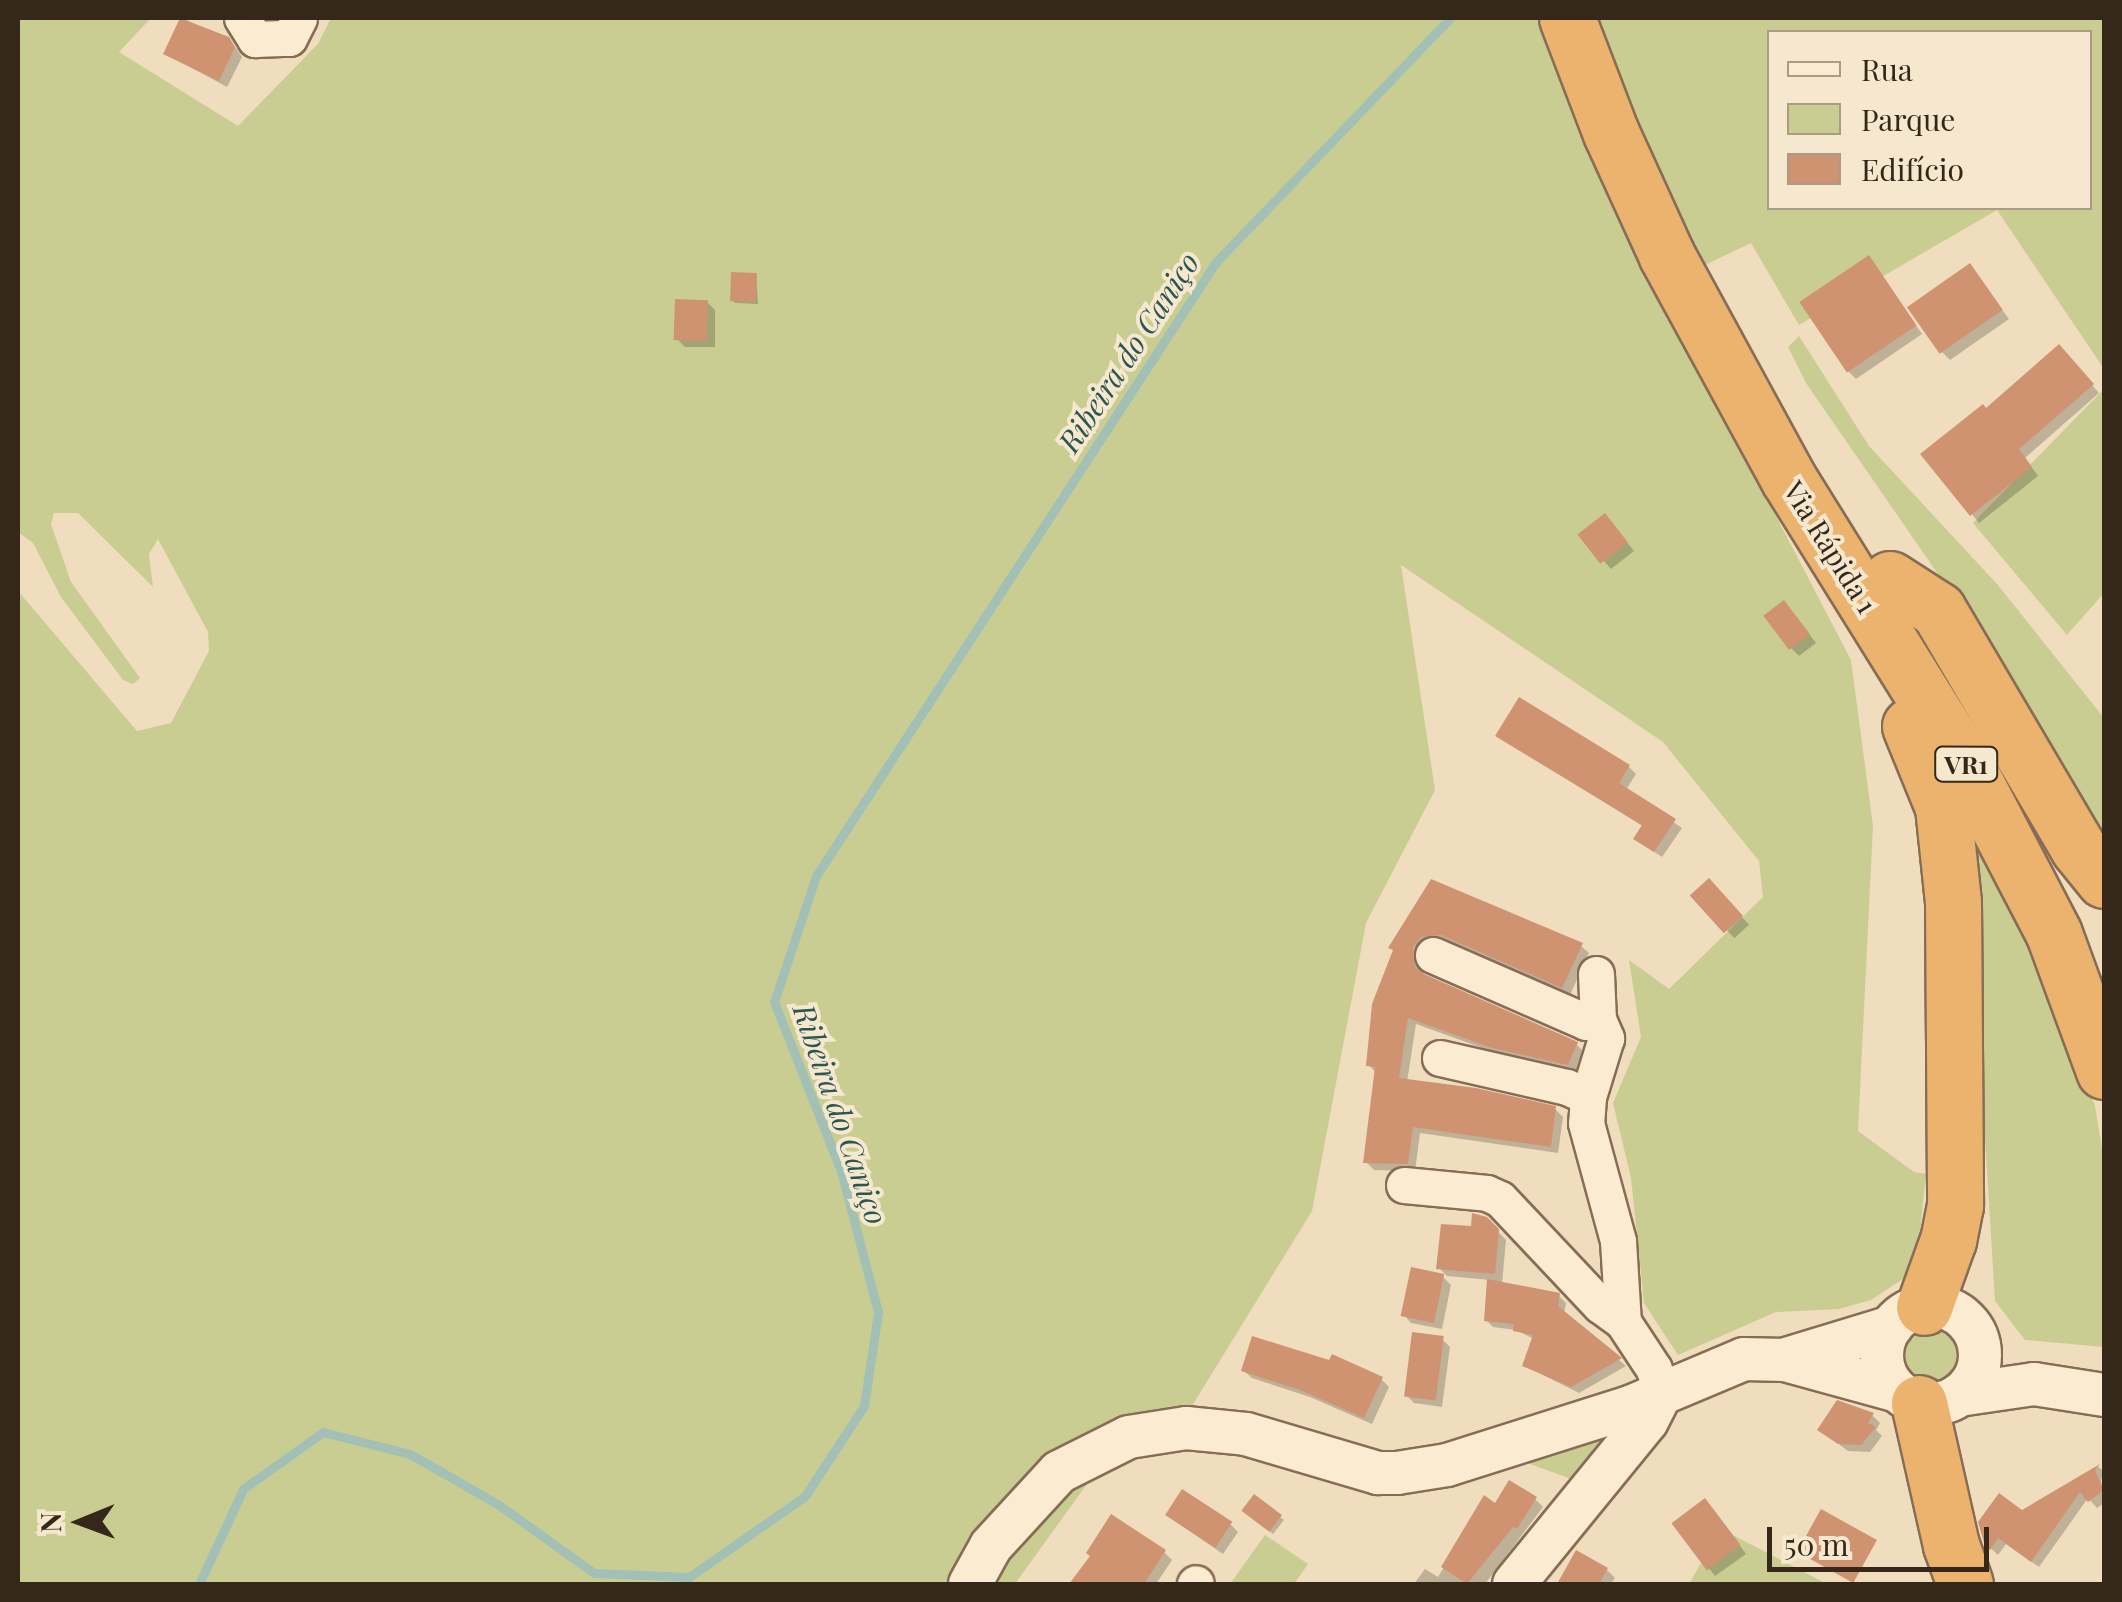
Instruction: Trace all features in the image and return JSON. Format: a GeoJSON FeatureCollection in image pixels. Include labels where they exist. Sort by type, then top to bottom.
{"type":"FeatureCollection","features":[{"type":"Feature","properties":{"kind":"highway","name":"Via Rápida 1"},"geometry":{"type":"LineString","coordinates":[[1568,18],[1611,134],[1743,365],[1890,579],[1998,751],[2088,924],[2104,966]]}},
{"type":"Feature","properties":{"kind":"highway","name":"Via Rápida 1"},"geometry":{"type":"LineString","coordinates":[[1607,18],[1788,478],[1962,757],[2054,934],[2104,1071]]}},
{"type":"Feature","properties":{"kind":"highway"},"geometry":{"type":"LineString","coordinates":[[1788,478],[1814,564],[1892,690],[1922,749],[1943,808],[1953,902],[1955,1204],[1948,1240],[1908,1317]]}},
{"type":"Feature","properties":{"kind":"highway"},"geometry":{"type":"LineString","coordinates":[[1890,579],[1938,610],[2078,848],[2104,880]]}},
{"type":"Feature","properties":{"kind":"highway"},"geometry":{"type":"LineString","coordinates":[[1925,1396],[1951,1545],[1964,1584]]}},
{"type":"Feature","properties":{"kind":"street"},"geometry":{"type":"LineString","coordinates":[[242,18],[255,39],[289,38],[299,18]]}},
{"type":"Feature","properties":{"kind":"street"},"geometry":{"type":"LineString","coordinates":[[1433,955],[1586,1022],[1598,1018]]}},
{"type":"Feature","properties":{"kind":"street"},"geometry":{"type":"LineString","coordinates":[[1596,974],[1598,1018],[1606,1038],[1588,1097],[1588,1142],[1618,1241],[1623,1322]]}},
{"type":"Feature","properties":{"kind":"street"},"geometry":{"type":"LineString","coordinates":[[1440,1058],[1567,1087],[1588,1097]]}},
{"type":"Feature","properties":{"kind":"street"},"geometry":{"type":"LineString","coordinates":[[1404,1186],[1488,1193],[1500,1199],[1600,1304],[1623,1322],[1654,1370],[1661,1394],[1647,1421],[1514,1584]]}},
{"type":"Feature","properties":{"kind":"street"},"geometry":{"type":"LineString","coordinates":[[1786,1360],[1908,1317],[1947,1309],[1966,1321],[1980,1352],[1978,1369],[1925,1396]]}},
{"type":"Feature","properties":{"kind":"street"},"geometry":{"type":"LineString","coordinates":[[1908,1317],[1882,1360],[1925,1396]]}},
{"type":"Feature","properties":{"kind":"street"},"geometry":{"type":"LineString","coordinates":[[1980,1352],[2034,1384]]}},
{"type":"Feature","properties":{"kind":"street"},"geometry":{"type":"LineString","coordinates":[[970,1584],[991,1546],[1028,1500],[1059,1472],[1128,1438],[1186,1428],[1246,1434],[1378,1472],[1408,1472],[1447,1465],[1661,1394],[1744,1359],[1786,1360],[1925,1396],[2034,1384],[2104,1395]]}},
{"type":"Feature","properties":{"kind":"green space"},"geometry":{"type":"Polygon","coordinates":[[[18,18],[151,18],[119,52],[238,126],[318,44],[331,18],[2104,18],[2104,369],[1997,210],[1799,325],[1751,243],[1657,288],[1851,660],[1873,826],[1858,1131],[1914,1172],[1926,1174],[1918,1252],[1909,1275],[1871,1300],[1839,1309],[1776,1312],[1678,1355],[1644,1303],[1631,1178],[1613,1103],[1641,1037],[1629,960],[1669,989],[1763,897],[1759,861],[1663,742],[1401,565],[1435,790],[1366,923],[1312,1211],[1179,1427],[1115,1445],[1015,1584],[18,1584],[18,591],[137,731],[171,723],[209,651],[208,632],[158,539],[149,554],[153,587],[78,513],[54,513],[51,524],[71,582],[140,678],[133,684],[123,680],[61,597],[33,543],[18,532],[18,18]]]}},
{"type":"Feature","properties":{"kind":"green space"},"geometry":{"type":"Polygon","coordinates":[[[1799,336],[1869,446],[1997,584],[2104,718],[2104,834],[1958,603],[1806,383],[1788,347],[1799,336]]]}},
{"type":"Feature","properties":{"kind":"green space"},"geometry":{"type":"Polygon","coordinates":[[[2104,389],[2104,593],[2067,635],[1973,523],[2104,389]]]}},
{"type":"Feature","properties":{"kind":"green space"},"geometry":{"type":"Polygon","coordinates":[[[1964,794],[2016,893],[2095,1106],[2104,1162],[2104,1347],[2025,1340],[1995,1301],[1964,794]]]}},
{"type":"Feature","properties":{"kind":"green space"},"geometry":{"type":"Polygon","coordinates":[[[1931,1330],[1950,1338],[1958,1357],[1950,1376],[1931,1384],[1912,1376],[1904,1357],[1912,1338],[1931,1330]]]}},
{"type":"Feature","properties":{"kind":"green space"},"geometry":{"type":"Polygon","coordinates":[[[1606,1438],[1574,1480],[1522,1461],[1606,1438]]]}},
{"type":"Feature","properties":{"kind":"green space"},"geometry":{"type":"Polygon","coordinates":[[[1721,1529],[1827,1584],[1689,1584],[1721,1529]]]}},
{"type":"Feature","properties":{"kind":"green space"},"geometry":{"type":"Polygon","coordinates":[[[1265,1535],[1308,1564],[1294,1584],[1230,1584],[1265,1535]]]}},
{"type":"Feature","properties":{"kind":"building"},"geometry":{"type":"Polygon","coordinates":[[[180,18],[229,37],[235,47],[219,81],[163,54],[180,18]]]}},
{"type":"Feature","properties":{"kind":"building"},"geometry":{"type":"Polygon","coordinates":[[[1869,255],[1917,325],[1847,372],[1799,302],[1869,255]]]}},
{"type":"Feature","properties":{"kind":"building"},"geometry":{"type":"Polygon","coordinates":[[[1970,263],[2003,310],[1940,354],[1907,307],[1970,263]]]}},
{"type":"Feature","properties":{"kind":"building"},"geometry":{"type":"Polygon","coordinates":[[[731,272],[757,273],[756,302],[730,301],[731,272]]]}},
{"type":"Feature","properties":{"kind":"building"},"geometry":{"type":"Polygon","coordinates":[[[675,299],[708,300],[707,341],[674,340],[675,299]]]}},
{"type":"Feature","properties":{"kind":"building"},"geometry":{"type":"Polygon","coordinates":[[[2059,344],[2094,384],[2019,449],[2032,467],[1970,516],[1920,454],[1983,404],[1986,408],[2059,344]]]}},
{"type":"Feature","properties":{"kind":"building"},"geometry":{"type":"Polygon","coordinates":[[[1605,513],[1628,542],[1600,564],[1577,535],[1605,513]]]}},
{"type":"Feature","properties":{"kind":"building"},"geometry":{"type":"Polygon","coordinates":[[[1784,600],[1810,634],[1789,650],[1763,616],[1784,600]]]}},
{"type":"Feature","properties":{"kind":"building"},"geometry":{"type":"Polygon","coordinates":[[[1519,697],[1630,765],[1619,783],[1676,819],[1654,852],[1633,839],[1642,825],[1495,736],[1519,697]]]}},
{"type":"Feature","properties":{"kind":"building"},"geometry":{"type":"Polygon","coordinates":[[[1709,878],[1743,916],[1724,933],[1690,895],[1709,878]]]}},
{"type":"Feature","properties":{"kind":"building"},"geometry":{"type":"Polygon","coordinates":[[[1431,879],[1583,943],[1562,988],[1441,935],[1421,937],[1413,947],[1415,967],[1424,974],[1578,1042],[1568,1065],[1492,1048],[1408,1018],[1399,1078],[1476,1088],[1556,1106],[1551,1147],[1413,1127],[1408,1164],[1363,1163],[1375,1067],[1366,1066],[1372,1004],[1393,950],[1388,948],[1431,879]]]}},
{"type":"Feature","properties":{"kind":"building"},"geometry":{"type":"Polygon","coordinates":[[[1472,1213],[1487,1217],[1499,1229],[1495,1274],[1436,1269],[1441,1224],[1471,1226],[1472,1213]]]}},
{"type":"Feature","properties":{"kind":"building"},"geometry":{"type":"Polygon","coordinates":[[[1411,1267],[1444,1274],[1434,1323],[1401,1316],[1411,1267]]]}},
{"type":"Feature","properties":{"kind":"building"},"geometry":{"type":"Polygon","coordinates":[[[1487,1279],[1560,1293],[1558,1306],[1622,1358],[1571,1387],[1522,1366],[1533,1335],[1513,1331],[1514,1324],[1484,1321],[1487,1279]]]}},
{"type":"Feature","properties":{"kind":"building"},"geometry":{"type":"Polygon","coordinates":[[[1412,1332],[1444,1336],[1436,1400],[1404,1397],[1412,1332]]]}},
{"type":"Feature","properties":{"kind":"building"},"geometry":{"type":"Polygon","coordinates":[[[1252,1336],[1329,1360],[1332,1354],[1383,1377],[1364,1418],[1300,1390],[1241,1371],[1252,1336]]]}},
{"type":"Feature","properties":{"kind":"building"},"geometry":{"type":"Polygon","coordinates":[[[1837,1400],[1874,1413],[1868,1423],[1876,1427],[1861,1445],[1838,1444],[1817,1430],[1837,1400]]]}},
{"type":"Feature","properties":{"kind":"building"},"geometry":{"type":"Polygon","coordinates":[[[2100,1464],[2095,1471],[2104,1490],[2088,1502],[2080,1492],[2031,1562],[1998,1538],[1990,1550],[1985,1546],[1978,1522],[1999,1493],[2022,1510],[2100,1464]]]}},
{"type":"Feature","properties":{"kind":"building"},"geometry":{"type":"Polygon","coordinates":[[[1509,1480],[1537,1497],[1517,1529],[1513,1527],[1467,1584],[1441,1567],[1484,1495],[1495,1503],[1509,1480]]]}},
{"type":"Feature","properties":{"kind":"building"},"geometry":{"type":"Polygon","coordinates":[[[1182,1489],[1232,1522],[1215,1548],[1165,1515],[1182,1489]]]}},
{"type":"Feature","properties":{"kind":"building"},"geometry":{"type":"Polygon","coordinates":[[[1254,1494],[1282,1515],[1269,1532],[1241,1511],[1254,1494]]]}},
{"type":"Feature","properties":{"kind":"building"},"geometry":{"type":"Polygon","coordinates":[[[1705,1498],[1741,1545],[1707,1570],[1671,1523],[1705,1498]]]}},
{"type":"Feature","properties":{"kind":"building"},"geometry":{"type":"Polygon","coordinates":[[[1821,1509],[1877,1540],[1853,1583],[1797,1552],[1821,1509]]]}},
{"type":"Feature","properties":{"kind":"building"},"geometry":{"type":"Polygon","coordinates":[[[1111,1514],[1166,1550],[1144,1584],[1069,1584],[1090,1556],[1086,1553],[1111,1514]]]}},
{"type":"Feature","properties":{"kind":"building"},"geometry":{"type":"Polygon","coordinates":[[[1576,1550],[1608,1568],[1599,1584],[1557,1584],[1576,1550]]]}},
{"type":"Feature","properties":{"kind":"waterway","name":"Ribeira do Caniço"},"geometry":{"type":"LineString","coordinates":[[199,1584],[243,1489],[323,1432],[410,1454],[499,1505],[594,1573],[689,1577],[805,1496],[864,1406],[878,1312],[841,1171],[774,1002],[816,876],[1216,262],[1450,18]]}}]}
